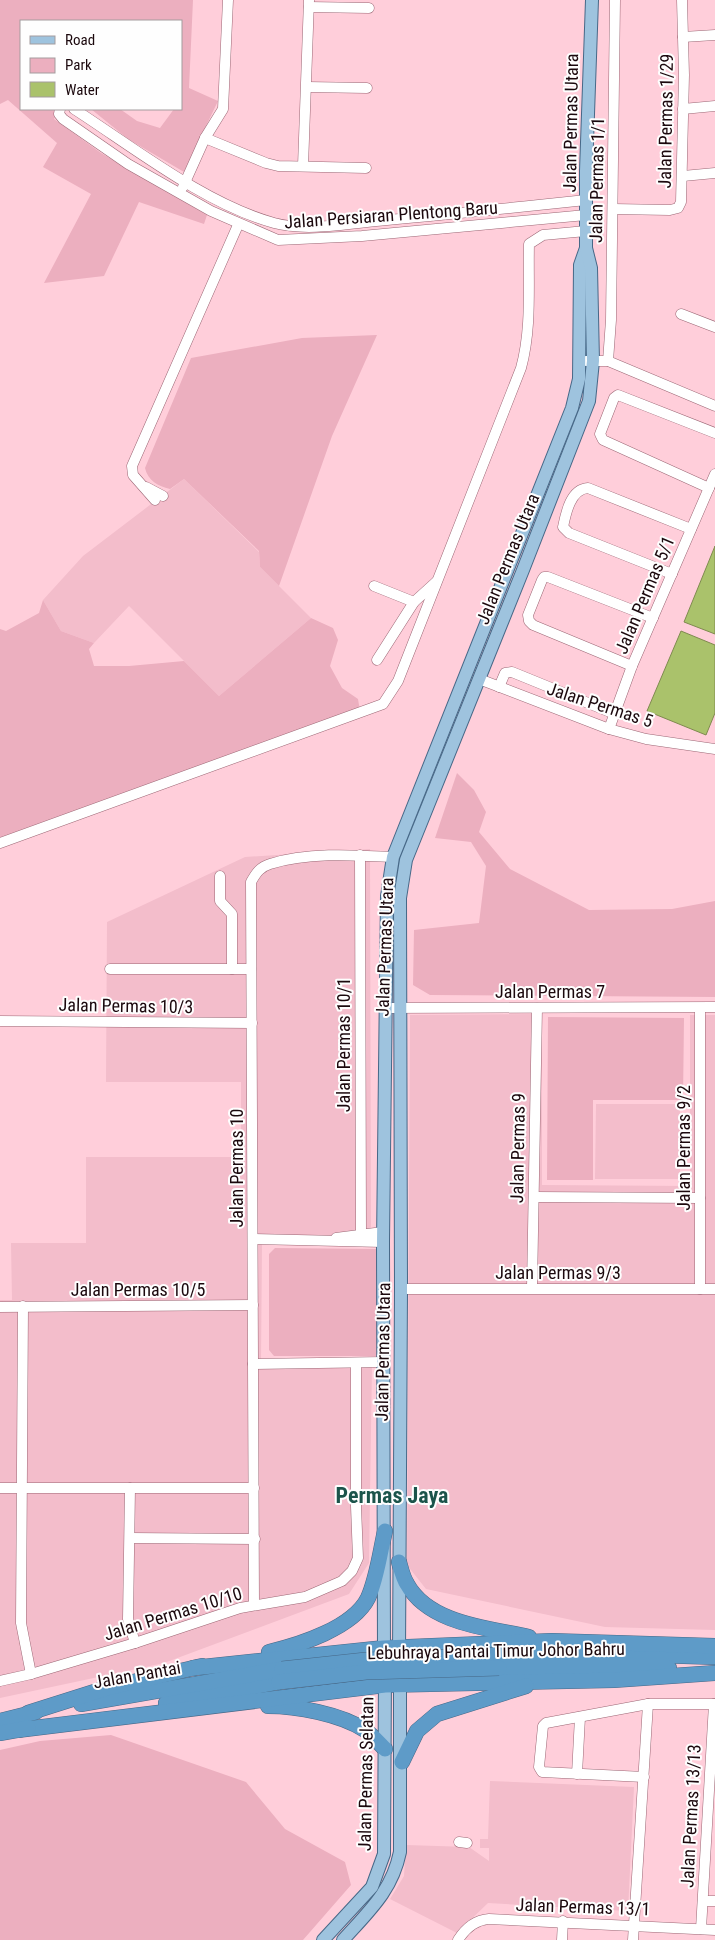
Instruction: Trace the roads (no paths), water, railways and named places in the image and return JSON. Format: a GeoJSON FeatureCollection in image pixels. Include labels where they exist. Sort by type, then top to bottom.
{"type":"FeatureCollection","features":[{"type":"Feature","properties":{"kind":"highway"},"geometry":{"type":"LineString","coordinates":[[28,1714],[107,1688],[272,1652],[319,1636],[359,1612],[368,1598],[385,1531]]}},
{"type":"Feature","properties":{"kind":"highway"},"geometry":{"type":"LineString","coordinates":[[399,1562],[406,1584],[417,1598],[431,1610],[459,1620],[552,1641]]}},
{"type":"Feature","properties":{"kind":"highway"},"geometry":{"type":"LineString","coordinates":[[194,1668],[391,1647],[552,1641],[715,1646]]}},
{"type":"Feature","properties":{"kind":"highway"},"geometry":{"type":"LineString","coordinates":[[440,1646],[432,1663],[441,1682]]}},
{"type":"Feature","properties":{"kind":"highway"},"geometry":{"type":"LineString","coordinates":[[341,1652],[352,1658],[359,1666],[356,1678],[346,1688]]}},
{"type":"Feature","properties":{"kind":"highway","name":"Lebuhraya Pantai Timur Johor Bahru"},"geometry":{"type":"LineString","coordinates":[[280,1675],[366,1672],[621,1654],[715,1657]]}},
{"type":"Feature","properties":{"kind":"highway","name":"Lebuhraya Pantai Timur Johor Bahru"},"geometry":{"type":"LineString","coordinates":[[499,1662],[715,1668]]}},
{"type":"Feature","properties":{"kind":"highway"},"geometry":{"type":"LineString","coordinates":[[18,1730],[346,1688],[392,1684],[614,1680],[715,1673]]}},
{"type":"Feature","properties":{"kind":"highway","name":"Jalan Pantai"},"geometry":{"type":"LineString","coordinates":[[0,1721],[28,1714],[280,1675]]}},
{"type":"Feature","properties":{"kind":"highway","name":"Jalan Pantai"},"geometry":{"type":"LineString","coordinates":[[0,1733],[280,1675]]}},
{"type":"Feature","properties":{"kind":"highway"},"geometry":{"type":"LineString","coordinates":[[402,1762],[417,1731],[437,1714],[547,1680]]}},
{"type":"Feature","properties":{"kind":"highway"},"geometry":{"type":"LineString","coordinates":[[614,1680],[635,1683],[715,1680]]}},
{"type":"Feature","properties":{"kind":"highway"},"geometry":{"type":"LineString","coordinates":[[207,1707],[285,1706],[328,1715],[365,1730],[385,1749]]}},
{"type":"Feature","properties":{"kind":"main road","name":"Jalan Permas Utara"},"geometry":{"type":"LineString","coordinates":[[391,1647],[399,1562],[402,1289],[400,898],[406,860],[585,414],[593,361],[591,268],[586,248],[592,0]]}},
{"type":"Feature","properties":{"kind":"main road","name":"Jalan Permas Utara"},"geometry":{"type":"LineString","coordinates":[[391,1647],[385,1531],[383,1362],[387,896],[393,857],[570,415],[577,393],[580,360],[580,265],[586,248]]}},
{"type":"Feature","properties":{"kind":"main road"},"geometry":{"type":"LineString","coordinates":[[386,1122],[392,1117],[401,1121]]}},
{"type":"Feature","properties":{"kind":"main road","name":"Jalan Permas Selatan"},"geometry":{"type":"LineString","coordinates":[[343,1940],[384,1894],[394,1877],[402,1840],[402,1762],[392,1684],[391,1647]]}},
{"type":"Feature","properties":{"kind":"main road","name":"Jalan Permas Selatan"},"geometry":{"type":"LineString","coordinates":[[323,1940],[372,1887],[381,1864],[386,1843],[385,1749],[392,1684]]}},
{"type":"Feature","properties":{"kind":"street"},"geometry":{"type":"LineString","coordinates":[[180,193],[205,138],[223,109],[228,0]]}},
{"type":"Feature","properties":{"kind":"street","name":"Jalan Permas 1/1"},"geometry":{"type":"LineString","coordinates":[[612,363],[615,0]]}},
{"type":"Feature","properties":{"kind":"street","name":"Jalan Permas 1/29"},"geometry":{"type":"LineString","coordinates":[[613,209],[678,208],[681,202],[683,109],[682,0]]}},
{"type":"Feature","properties":{"kind":"street"},"geometry":{"type":"LineString","coordinates":[[303,166],[309,4],[369,8]]}},
{"type":"Feature","properties":{"kind":"street"},"geometry":{"type":"LineString","coordinates":[[683,37],[715,34]]}},
{"type":"Feature","properties":{"kind":"street"},"geometry":{"type":"LineString","coordinates":[[307,87],[367,88]]}},
{"type":"Feature","properties":{"kind":"street"},"geometry":{"type":"LineString","coordinates":[[683,109],[715,106]]}},
{"type":"Feature","properties":{"kind":"street","name":"Jalan Persiaran Plentong Baru"},"geometry":{"type":"LineString","coordinates":[[60,110],[59,114],[63,119],[128,164],[238,225],[278,240],[362,236],[586,215]]}},
{"type":"Feature","properties":{"kind":"street","name":"Jalan Persiaran Plentong Baru"},"geometry":{"type":"LineString","coordinates":[[76,110],[185,182],[251,215],[275,223],[292,225],[370,222],[586,200]]}},
{"type":"Feature","properties":{"kind":"street"},"geometry":{"type":"LineString","coordinates":[[205,138],[278,166],[366,168]]}},
{"type":"Feature","properties":{"kind":"street"},"geometry":{"type":"LineString","coordinates":[[682,176],[715,174]]}},
{"type":"Feature","properties":{"kind":"street"},"geometry":{"type":"LineString","coordinates":[[477,211],[479,225]]}},
{"type":"Feature","properties":{"kind":"street"},"geometry":{"type":"LineString","coordinates":[[159,498],[133,475],[132,466],[238,225]]}},
{"type":"Feature","properties":{"kind":"street"},"geometry":{"type":"LineString","coordinates":[[0,843],[383,704],[395,690],[521,368],[525,354],[528,320],[529,244],[543,235],[586,231]]}},
{"type":"Feature","properties":{"kind":"street"},"geometry":{"type":"LineString","coordinates":[[681,314],[715,327]]}},
{"type":"Feature","properties":{"kind":"street"},"geometry":{"type":"LineString","coordinates":[[580,360],[612,363],[715,406]]}},
{"type":"Feature","properties":{"kind":"street"},"geometry":{"type":"LineString","coordinates":[[592,374],[612,363]]}},
{"type":"Feature","properties":{"kind":"street"},"geometry":{"type":"LineString","coordinates":[[709,488],[600,437],[614,398],[618,395],[715,433]]}},
{"type":"Feature","properties":{"kind":"street","name":"Jalan Permas 5/1"},"geometry":{"type":"LineString","coordinates":[[609,729],[632,666],[715,474]]}},
{"type":"Feature","properties":{"kind":"street"},"geometry":{"type":"LineString","coordinates":[[672,574],[568,533],[563,527],[575,493],[580,488],[588,488],[691,529]]}},
{"type":"Feature","properties":{"kind":"street"},"geometry":{"type":"LineString","coordinates":[[632,666],[533,625],[529,621],[528,616],[544,577],[653,618]]}},
{"type":"Feature","properties":{"kind":"street"},"geometry":{"type":"LineString","coordinates":[[377,660],[414,602],[439,579]]}},
{"type":"Feature","properties":{"kind":"street"},"geometry":{"type":"LineString","coordinates":[[374,586],[414,602]]}},
{"type":"Feature","properties":{"kind":"street"},"geometry":{"type":"LineString","coordinates":[[499,686],[505,673],[512,672],[615,714]]}},
{"type":"Feature","properties":{"kind":"street","name":"Jalan Permas 5"},"geometry":{"type":"LineString","coordinates":[[479,679],[609,729],[646,739],[715,749]]}},
{"type":"Feature","properties":{"kind":"street","name":"Jalan Permas 10"},"geometry":{"type":"LineString","coordinates":[[254,1605],[251,882],[257,871],[269,864],[306,858],[360,855],[393,857]]}},
{"type":"Feature","properties":{"kind":"street","name":"Jalan Permas 10/1"},"geometry":{"type":"LineString","coordinates":[[360,855],[360,1234]]}},
{"type":"Feature","properties":{"kind":"street"},"geometry":{"type":"LineString","coordinates":[[220,876],[220,902],[232,914],[232,969]]}},
{"type":"Feature","properties":{"kind":"street"},"geometry":{"type":"LineString","coordinates":[[110,969],[251,969]]}},
{"type":"Feature","properties":{"kind":"street","name":"Jalan Permas 7"},"geometry":{"type":"LineString","coordinates":[[386,1008],[715,1008]]}},
{"type":"Feature","properties":{"kind":"street","name":"Jalan Permas 9"},"geometry":{"type":"LineString","coordinates":[[532,1288],[537,1008]]}},
{"type":"Feature","properties":{"kind":"street","name":"Jalan Permas 9/2"},"geometry":{"type":"LineString","coordinates":[[700,1008],[700,1289]]}},
{"type":"Feature","properties":{"kind":"street","name":"Jalan Permas 10/3"},"geometry":{"type":"LineString","coordinates":[[0,1021],[252,1023]]}},
{"type":"Feature","properties":{"kind":"street"},"geometry":{"type":"LineString","coordinates":[[534,1196],[700,1198]]}},
{"type":"Feature","properties":{"kind":"street"},"geometry":{"type":"LineString","coordinates":[[332,1239],[360,1234],[383,1237]]}},
{"type":"Feature","properties":{"kind":"street"},"geometry":{"type":"LineString","coordinates":[[253,1239],[332,1239],[350,1242],[383,1237]]}},
{"type":"Feature","properties":{"kind":"street","name":"Jalan Permas 9/3"},"geometry":{"type":"LineString","coordinates":[[402,1289],[715,1289]]}},
{"type":"Feature","properties":{"kind":"street","name":"Jalan Permas 10/5"},"geometry":{"type":"LineString","coordinates":[[0,1306],[254,1305]]}},
{"type":"Feature","properties":{"kind":"street"},"geometry":{"type":"LineString","coordinates":[[23,1306],[20,1623],[32,1674]]}},
{"type":"Feature","properties":{"kind":"street"},"geometry":{"type":"LineString","coordinates":[[253,1364],[356,1364],[383,1362]]}},
{"type":"Feature","properties":{"kind":"street","name":"Jalan Permas 10/10"},"geometry":{"type":"LineString","coordinates":[[0,1681],[32,1674],[135,1643],[240,1608],[305,1597],[342,1581],[356,1564],[358,1558],[356,1364]]}},
{"type":"Feature","properties":{"kind":"street"},"geometry":{"type":"LineString","coordinates":[[0,1488],[254,1488]]}},
{"type":"Feature","properties":{"kind":"street"},"geometry":{"type":"LineString","coordinates":[[130,1488],[128,1619],[135,1643]]}},
{"type":"Feature","properties":{"kind":"street"},"geometry":{"type":"LineString","coordinates":[[130,1538],[255,1539]]}},
{"type":"Feature","properties":{"kind":"street"},"geometry":{"type":"LineString","coordinates":[[633,1940],[648,1704]]}},
{"type":"Feature","properties":{"kind":"street"},"geometry":{"type":"LineString","coordinates":[[644,1777],[544,1773],[540,1771],[542,1726],[580,1716],[648,1704],[714,1704]]}},
{"type":"Feature","properties":{"kind":"street","name":"Jalan Permas 13/13"},"geometry":{"type":"LineString","coordinates":[[701,1929],[711,1835],[714,1704]]}},
{"type":"Feature","properties":{"kind":"street"},"geometry":{"type":"LineString","coordinates":[[576,1774],[580,1716]]}},
{"type":"Feature","properties":{"kind":"street"},"geometry":{"type":"LineString","coordinates":[[703,1901],[715,1901]]}},
{"type":"Feature","properties":{"kind":"street","name":"Jalan Permas 13/1"},"geometry":{"type":"LineString","coordinates":[[458,1940],[468,1927],[481,1920],[634,1925],[715,1930]]}},
{"type":"Feature","properties":{"kind":"street"},"geometry":{"type":"LineString","coordinates":[[562,1940],[563,1922]]}},
{"type":"Feature","properties":{"kind":"water"},"geometry":{"type":"Polygon","coordinates":[[[715,546],[715,634],[684,622],[715,546]]]}},
{"type":"Feature","properties":{"kind":"water"},"geometry":{"type":"Polygon","coordinates":[[[681,631],[715,645],[715,713],[706,735],[647,711],[681,631]]]}},
{"type":"Feature","properties":{"kind":"district","name":"Permas Jaya"},"geometry":{"type":"Point","coordinates":[392,1495]}}]}
